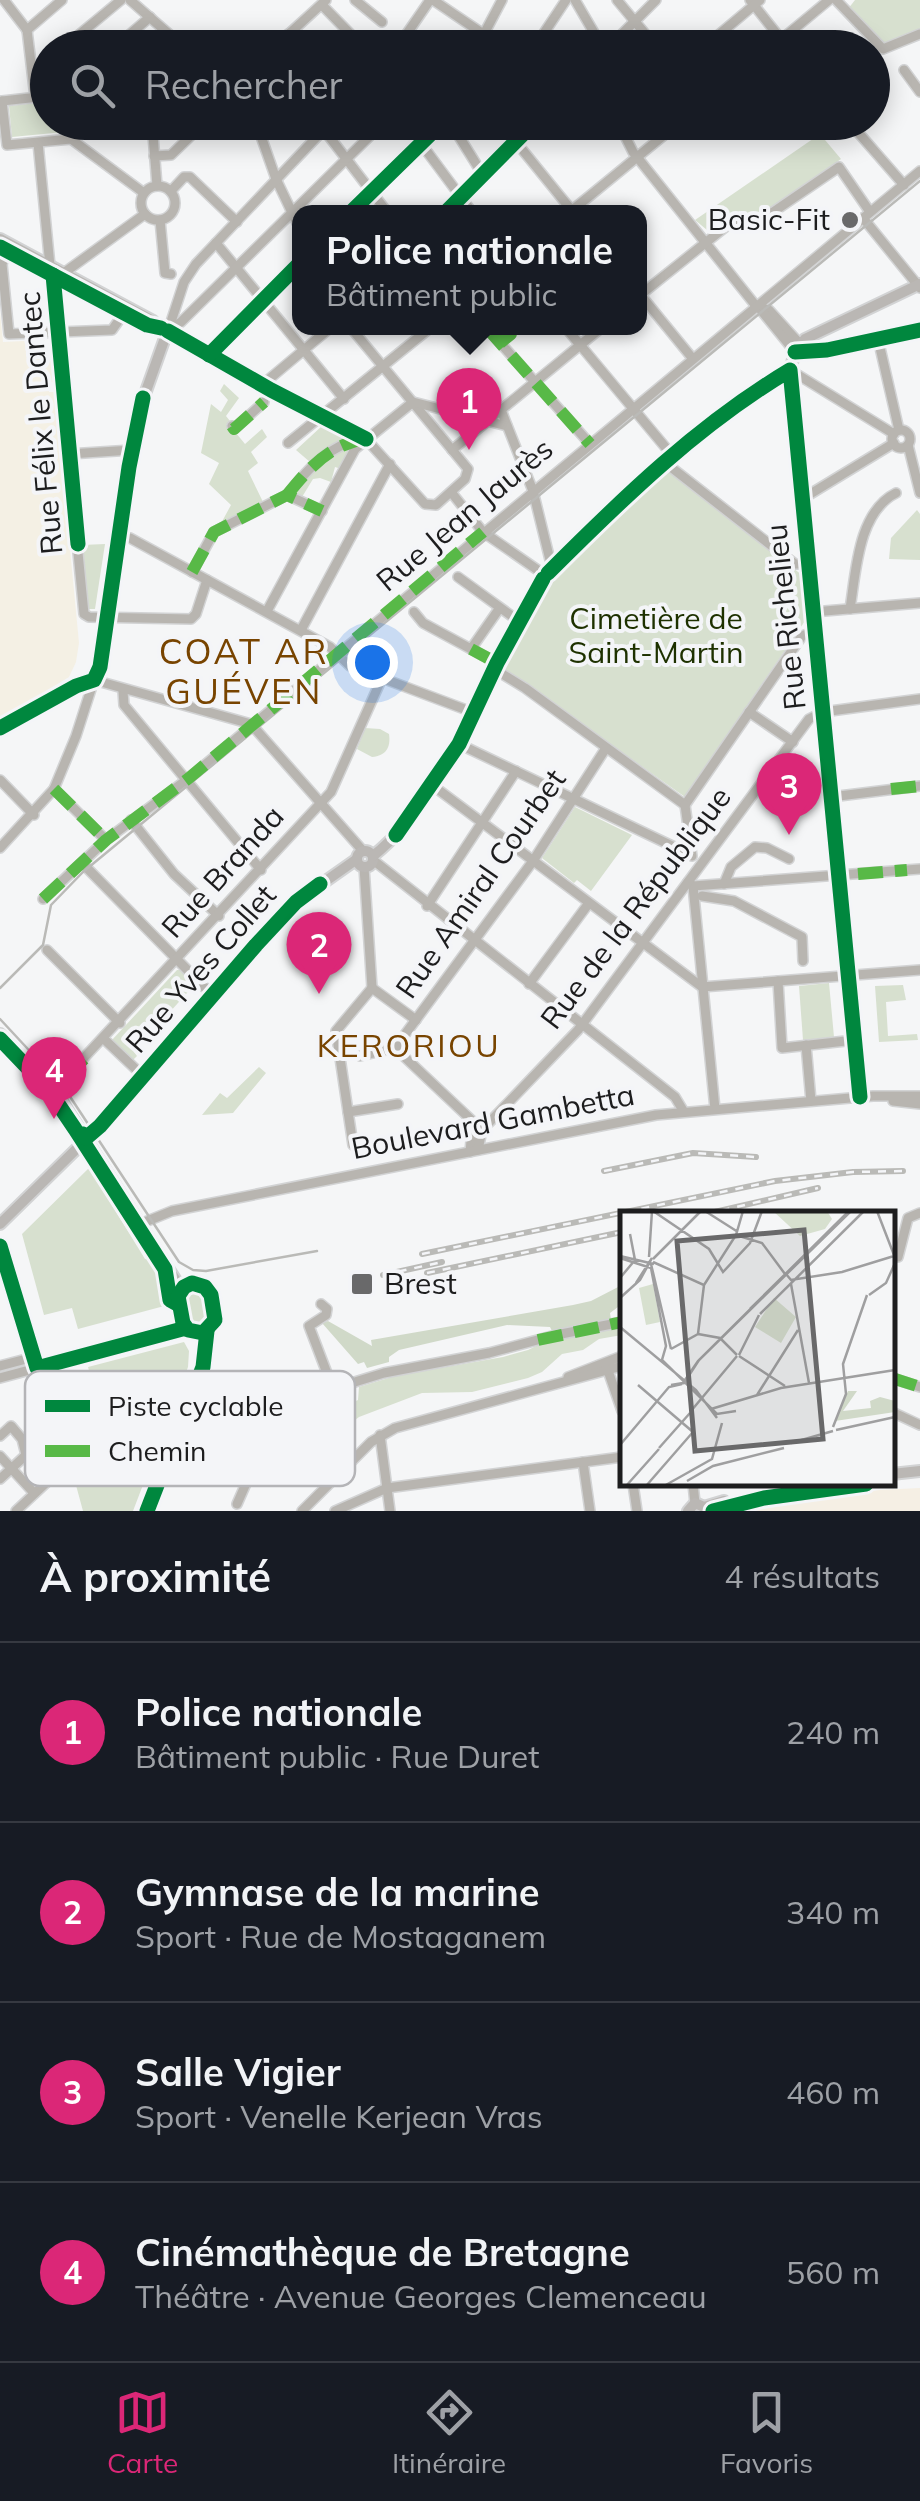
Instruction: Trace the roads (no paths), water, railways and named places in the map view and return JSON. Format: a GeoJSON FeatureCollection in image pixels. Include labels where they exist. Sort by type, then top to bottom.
{"type":"FeatureCollection","features":[{"type":"Feature","properties":{"kind":"main road"},"geometry":{"type":"LineString","coordinates":[[4,246],[165,331]]}},
{"type":"Feature","properties":{"kind":"main road"},"geometry":{"type":"LineString","coordinates":[[56,272],[124,313],[165,331]]}},
{"type":"Feature","properties":{"kind":"main road"},"geometry":{"type":"LineString","coordinates":[[432,785],[459,744],[546,573],[667,457],[790,370],[797,348],[813,334],[919,286]]}},
{"type":"Feature","properties":{"kind":"main road"},"geometry":{"type":"LineString","coordinates":[[0,728],[94,680],[100,667],[140,408],[165,331]]}},
{"type":"Feature","properties":{"kind":"main road","name":"Rue Yves Collet"},"geometry":{"type":"LineString","coordinates":[[0,1230],[296,902],[396,835],[432,785]]}},
{"type":"Feature","properties":{"kind":"main road"},"geometry":{"type":"LineString","coordinates":[[0,1034],[53,1089],[182,1290]]}},
{"type":"Feature","properties":{"kind":"main road"},"geometry":{"type":"LineString","coordinates":[[200,1371],[200,1351],[178,1299],[182,1290],[196,1284],[210,1292],[215,1320],[207,1331],[202,1371]]}},
{"type":"Feature","properties":{"kind":"main road"},"geometry":{"type":"LineString","coordinates":[[189,1330],[207,1331]]}},
{"type":"Feature","properties":{"kind":"main road"},"geometry":{"type":"LineString","coordinates":[[895,1477],[920,1474]]}},
{"type":"Feature","properties":{"kind":"main road"},"geometry":{"type":"LineString","coordinates":[[147,1511],[157,1486]]}},
{"type":"Feature","properties":{"kind":"main road"},"geometry":{"type":"LineString","coordinates":[[697,1509],[807,1486]]}},
{"type":"Feature","properties":{"kind":"main road"},"geometry":{"type":"LineString","coordinates":[[697,1509],[852,1486]]}},
{"type":"Feature","properties":{"kind":"street"},"geometry":{"type":"LineString","coordinates":[[4,0],[27,30],[30,51]]}},
{"type":"Feature","properties":{"kind":"street"},"geometry":{"type":"LineString","coordinates":[[27,30],[62,0]]}},
{"type":"Feature","properties":{"kind":"street"},"geometry":{"type":"LineString","coordinates":[[85,30],[121,0]]}},
{"type":"Feature","properties":{"kind":"street"},"geometry":{"type":"LineString","coordinates":[[130,0],[165,30]]}},
{"type":"Feature","properties":{"kind":"street"},"geometry":{"type":"LineString","coordinates":[[355,0],[382,22]]}},
{"type":"Feature","properties":{"kind":"street"},"geometry":{"type":"LineString","coordinates":[[410,30],[432,0],[481,30]]}},
{"type":"Feature","properties":{"kind":"street"},"geometry":{"type":"LineString","coordinates":[[485,30],[502,0]]}},
{"type":"Feature","properties":{"kind":"street"},"geometry":{"type":"LineString","coordinates":[[546,30],[566,0]]}},
{"type":"Feature","properties":{"kind":"street"},"geometry":{"type":"LineString","coordinates":[[575,0],[594,30]]}},
{"type":"Feature","properties":{"kind":"street"},"geometry":{"type":"LineString","coordinates":[[618,0],[642,30]]}},
{"type":"Feature","properties":{"kind":"street"},"geometry":{"type":"LineString","coordinates":[[626,30],[656,0]]}},
{"type":"Feature","properties":{"kind":"street"},"geometry":{"type":"LineString","coordinates":[[800,30],[833,0],[864,30]]}},
{"type":"Feature","properties":{"kind":"street"},"geometry":{"type":"LineString","coordinates":[[723,30],[755,2],[775,30]]}},
{"type":"Feature","properties":{"kind":"street"},"geometry":{"type":"LineString","coordinates":[[294,30],[324,3],[348,30]]}},
{"type":"Feature","properties":{"kind":"street"},"geometry":{"type":"LineString","coordinates":[[135,30],[150,17]]}},
{"type":"Feature","properties":{"kind":"street"},"geometry":{"type":"LineString","coordinates":[[890,46],[920,34]]}},
{"type":"Feature","properties":{"kind":"street"},"geometry":{"type":"LineString","coordinates":[[904,70],[920,92]]}},
{"type":"Feature","properties":{"kind":"street"},"geometry":{"type":"LineString","coordinates":[[30,97],[1,100],[3,148],[70,140],[144,193]]}},
{"type":"Feature","properties":{"kind":"street"},"geometry":{"type":"LineString","coordinates":[[153,140],[156,186]]}},
{"type":"Feature","properties":{"kind":"street"},"geometry":{"type":"LineString","coordinates":[[154,156],[170,155],[186,140]]}},
{"type":"Feature","properties":{"kind":"street"},"geometry":{"type":"LineString","coordinates":[[165,331],[181,322],[292,214],[262,140]]}},
{"type":"Feature","properties":{"kind":"street"},"geometry":{"type":"LineString","coordinates":[[165,331],[184,282],[196,264],[311,140]]}},
{"type":"Feature","properties":{"kind":"street"},"geometry":{"type":"LineString","coordinates":[[333,140],[381,205]]}},
{"type":"Feature","properties":{"kind":"street"},"geometry":{"type":"LineString","coordinates":[[301,205],[366,140]]}},
{"type":"Feature","properties":{"kind":"street"},"geometry":{"type":"LineString","coordinates":[[417,140],[466,205]]}},
{"type":"Feature","properties":{"kind":"street"},"geometry":{"type":"LineString","coordinates":[[359,205],[425,140]]}},
{"type":"Feature","properties":{"kind":"street"},"geometry":{"type":"LineString","coordinates":[[459,140],[484,174]]}},
{"type":"Feature","properties":{"kind":"street"},"geometry":{"type":"LineString","coordinates":[[625,140],[758,308],[797,348],[827,350],[920,330]]}},
{"type":"Feature","properties":{"kind":"street"},"geometry":{"type":"LineString","coordinates":[[580,205],[658,140]]}},
{"type":"Feature","properties":{"kind":"street"},"geometry":{"type":"LineString","coordinates":[[865,140],[904,185]]}},
{"type":"Feature","properties":{"kind":"street","name":"Rue Félix le Dantec"},"geometry":{"type":"LineString","coordinates":[[38,142],[56,272],[57,333],[84,614],[108,616]]}},
{"type":"Feature","properties":{"kind":"street"},"geometry":{"type":"LineString","coordinates":[[453,205],[516,142],[566,205]]}},
{"type":"Feature","properties":{"kind":"street"},"geometry":{"type":"LineString","coordinates":[[647,288],[734,220],[757,223],[839,166],[866,215],[919,286]]}},
{"type":"Feature","properties":{"kind":"street","name":"Rue Jean Jaurès"},"geometry":{"type":"LineString","coordinates":[[43,899],[106,840],[185,780],[920,171]]}},
{"type":"Feature","properties":{"kind":"street"},"geometry":{"type":"LineString","coordinates":[[171,192],[190,177],[237,222]]}},
{"type":"Feature","properties":{"kind":"street"},"geometry":{"type":"LineString","coordinates":[[156,186],[144,193],[141,204],[145,214],[160,220],[170,216],[175,207],[171,192]]}},
{"type":"Feature","properties":{"kind":"street"},"geometry":{"type":"LineString","coordinates":[[156,186],[171,192]]}},
{"type":"Feature","properties":{"kind":"street"},"geometry":{"type":"LineString","coordinates":[[56,272],[145,214]]}},
{"type":"Feature","properties":{"kind":"street"},"geometry":{"type":"LineString","coordinates":[[160,220],[165,272],[171,274]]}},
{"type":"Feature","properties":{"kind":"street"},"geometry":{"type":"LineString","coordinates":[[216,243],[344,400]]}},
{"type":"Feature","properties":{"kind":"street"},"geometry":{"type":"LineString","coordinates":[[4,246],[2,264],[9,334],[112,330],[124,313]]}},
{"type":"Feature","properties":{"kind":"street"},"geometry":{"type":"LineString","coordinates":[[209,355],[292,271]]}},
{"type":"Feature","properties":{"kind":"street"},"geometry":{"type":"LineString","coordinates":[[647,304],[693,358]]}},
{"type":"Feature","properties":{"kind":"street"},"geometry":{"type":"LineString","coordinates":[[165,331],[366,439],[428,506],[436,505],[467,478],[468,472],[357,335]]}},
{"type":"Feature","properties":{"kind":"street"},"geometry":{"type":"LineString","coordinates":[[262,385],[322,335]]}},
{"type":"Feature","properties":{"kind":"street"},"geometry":{"type":"LineString","coordinates":[[288,443],[421,335]]}},
{"type":"Feature","properties":{"kind":"street"},"geometry":{"type":"LineString","coordinates":[[493,335],[590,444]]}},
{"type":"Feature","properties":{"kind":"street"},"geometry":{"type":"LineString","coordinates":[[572,335],[633,408],[667,457],[796,564],[808,564]]}},
{"type":"Feature","properties":{"kind":"street"},"geometry":{"type":"LineString","coordinates":[[452,450],[591,335]]}},
{"type":"Feature","properties":{"kind":"street"},"geometry":{"type":"LineString","coordinates":[[878,339],[920,493]]}},
{"type":"Feature","properties":{"kind":"street"},"geometry":{"type":"LineString","coordinates":[[790,370],[920,450]]}},
{"type":"Feature","properties":{"kind":"street","name":"Rue Richelieu"},"geometry":{"type":"LineString","coordinates":[[790,370],[860,1097]]}},
{"type":"Feature","properties":{"kind":"street"},"geometry":{"type":"LineString","coordinates":[[232,426],[234,429],[264,402]]}},
{"type":"Feature","properties":{"kind":"street"},"geometry":{"type":"LineString","coordinates":[[413,402],[507,426]]}},
{"type":"Feature","properties":{"kind":"street"},"geometry":{"type":"LineString","coordinates":[[267,611],[355,450],[413,402]]}},
{"type":"Feature","properties":{"kind":"street"},"geometry":{"type":"LineString","coordinates":[[501,410],[533,491],[546,573]]}},
{"type":"Feature","properties":{"kind":"street"},"geometry":{"type":"LineString","coordinates":[[802,499],[920,426]]}},
{"type":"Feature","properties":{"kind":"street"},"geometry":{"type":"LineString","coordinates":[[192,572],[214,532],[287,496],[326,453],[348,441],[366,439]]}},
{"type":"Feature","properties":{"kind":"street"},"geometry":{"type":"LineString","coordinates":[[69,454],[132,450]]}},
{"type":"Feature","properties":{"kind":"street"},"geometry":{"type":"LineString","coordinates":[[301,630],[390,464]]}},
{"type":"Feature","properties":{"kind":"street"},"geometry":{"type":"LineString","coordinates":[[450,492],[484,532],[546,573]]}},
{"type":"Feature","properties":{"kind":"street"},"geometry":{"type":"LineString","coordinates":[[850,609],[867,528],[881,500],[896,493]]}},
{"type":"Feature","properties":{"kind":"street"},"geometry":{"type":"LineString","coordinates":[[287,496],[322,511]]}},
{"type":"Feature","properties":{"kind":"street"},"geometry":{"type":"LineString","coordinates":[[118,537],[130,538],[267,611],[350,666],[472,712]]}},
{"type":"Feature","properties":{"kind":"street"},"geometry":{"type":"LineString","coordinates":[[458,577],[520,622]]}},
{"type":"Feature","properties":{"kind":"street"},"geometry":{"type":"LineString","coordinates":[[108,616],[194,617],[207,580]]}},
{"type":"Feature","properties":{"kind":"street"},"geometry":{"type":"LineString","coordinates":[[813,612],[920,602]]}},
{"type":"Feature","properties":{"kind":"street"},"geometry":{"type":"LineString","coordinates":[[471,649],[499,609]]}},
{"type":"Feature","properties":{"kind":"street"},"geometry":{"type":"LineString","coordinates":[[414,612],[423,622],[496,666],[685,805]]}},
{"type":"Feature","properties":{"kind":"street"},"geometry":{"type":"LineString","coordinates":[[689,854],[685,805],[802,636],[815,631]]}},
{"type":"Feature","properties":{"kind":"street","name":"Rue Branda"},"geometry":{"type":"LineString","coordinates":[[68,1076],[320,804],[335,783],[382,678]]}},
{"type":"Feature","properties":{"kind":"street"},"geometry":{"type":"LineString","coordinates":[[0,848],[34,815],[54,788],[94,680],[251,724],[365,859],[675,1097],[684,1112]]}},
{"type":"Feature","properties":{"kind":"street"},"geometry":{"type":"LineString","coordinates":[[123,691],[124,705],[260,870]]}},
{"type":"Feature","properties":{"kind":"street"},"geometry":{"type":"LineString","coordinates":[[823,712],[920,699]]}},
{"type":"Feature","properties":{"kind":"street"},"geometry":{"type":"LineString","coordinates":[[749,712],[793,742]]}},
{"type":"Feature","properties":{"kind":"street","name":"Rue de la République"},"geometry":{"type":"LineString","coordinates":[[482,1130],[582,1025],[691,884],[701,864],[809,719],[823,712]]}},
{"type":"Feature","properties":{"kind":"street"},"geometry":{"type":"LineString","coordinates":[[459,744],[689,854],[701,864]]}},
{"type":"Feature","properties":{"kind":"street","name":"Rue Amiral Courbet"},"geometry":{"type":"LineString","coordinates":[[396,1048],[532,861],[606,748]]}},
{"type":"Feature","properties":{"kind":"street"},"geometry":{"type":"LineString","coordinates":[[428,906],[516,771]]}},
{"type":"Feature","properties":{"kind":"street"},"geometry":{"type":"LineString","coordinates":[[0,780],[34,815]]}},
{"type":"Feature","properties":{"kind":"street"},"geometry":{"type":"LineString","coordinates":[[432,785],[702,987],[920,970]]}},
{"type":"Feature","properties":{"kind":"street"},"geometry":{"type":"LineString","coordinates":[[831,797],[920,786]]}},
{"type":"Feature","properties":{"kind":"street"},"geometry":{"type":"LineString","coordinates":[[54,788],[106,840]]}},
{"type":"Feature","properties":{"kind":"street"},"geometry":{"type":"LineString","coordinates":[[131,820],[174,874],[218,916]]}},
{"type":"Feature","properties":{"kind":"street"},"geometry":{"type":"LineString","coordinates":[[724,884],[731,867],[755,847],[790,859]]}},
{"type":"Feature","properties":{"kind":"street"},"geometry":{"type":"LineString","coordinates":[[353,1146],[348,1112],[350,1057],[336,1031],[372,988],[365,859]]}},
{"type":"Feature","properties":{"kind":"street"},"geometry":{"type":"LineString","coordinates":[[86,867],[213,996]]}},
{"type":"Feature","properties":{"kind":"street"},"geometry":{"type":"LineString","coordinates":[[715,1109],[691,884],[920,869]]}},
{"type":"Feature","properties":{"kind":"street"},"geometry":{"type":"LineString","coordinates":[[702,896],[734,901],[802,937],[803,961]]}},
{"type":"Feature","properties":{"kind":"street"},"geometry":{"type":"LineString","coordinates":[[529,984],[589,902]]}},
{"type":"Feature","properties":{"kind":"street"},"geometry":{"type":"LineString","coordinates":[[46,950],[120,1022]]}},
{"type":"Feature","properties":{"kind":"street"},"geometry":{"type":"LineString","coordinates":[[778,981],[782,1048],[854,1040]]}},
{"type":"Feature","properties":{"kind":"street"},"geometry":{"type":"LineString","coordinates":[[372,988],[416,1020]]}},
{"type":"Feature","properties":{"kind":"street"},"geometry":{"type":"LineString","coordinates":[[104,1038],[143,1076]]}},
{"type":"Feature","properties":{"kind":"street"},"geometry":{"type":"LineString","coordinates":[[806,1046],[812,1102]]}},
{"type":"Feature","properties":{"kind":"street"},"geometry":{"type":"LineString","coordinates":[[350,1057],[396,1048],[482,1130],[474,1151]]}},
{"type":"Feature","properties":{"kind":"street","name":"Boulevard Gambetta"},"geometry":{"type":"LineString","coordinates":[[860,1097],[920,1097]]}},
{"type":"Feature","properties":{"kind":"street","name":"Boulevard Gambetta"},"geometry":{"type":"LineString","coordinates":[[140,1224],[172,1211],[684,1112],[860,1097],[920,1097]]}},
{"type":"Feature","properties":{"kind":"street"},"geometry":{"type":"LineString","coordinates":[[348,1112],[398,1104]]}},
{"type":"Feature","properties":{"kind":"street"},"geometry":{"type":"LineString","coordinates":[[895,1256],[898,1257],[908,1218],[920,1214]]}},
{"type":"Feature","properties":{"kind":"street"},"geometry":{"type":"LineString","coordinates":[[0,1246],[40,1371]]}},
{"type":"Feature","properties":{"kind":"street"},"geometry":{"type":"LineString","coordinates":[[321,1304],[327,1309],[326,1315],[308,1326],[326,1371]]}},
{"type":"Feature","properties":{"kind":"street"},"geometry":{"type":"LineString","coordinates":[[355,1382],[620,1322]]}},
{"type":"Feature","properties":{"kind":"street"},"geometry":{"type":"LineString","coordinates":[[0,1366],[38,1363],[189,1330]]}},
{"type":"Feature","properties":{"kind":"street"},"geometry":{"type":"LineString","coordinates":[[604,1369],[620,1357]]}},
{"type":"Feature","properties":{"kind":"street"},"geometry":{"type":"LineString","coordinates":[[0,1378],[38,1363]]}},
{"type":"Feature","properties":{"kind":"street"},"geometry":{"type":"LineString","coordinates":[[355,1459],[380,1435],[406,1424],[620,1366]]}},
{"type":"Feature","properties":{"kind":"street"},"geometry":{"type":"LineString","coordinates":[[604,1369],[620,1400]]}},
{"type":"Feature","properties":{"kind":"street"},"geometry":{"type":"LineString","coordinates":[[615,1389],[620,1373]]}},
{"type":"Feature","properties":{"kind":"street"},"geometry":{"type":"LineString","coordinates":[[895,1379],[920,1386]]}},
{"type":"Feature","properties":{"kind":"street"},"geometry":{"type":"LineString","coordinates":[[895,1413],[920,1424]]}},
{"type":"Feature","properties":{"kind":"street"},"geometry":{"type":"LineString","coordinates":[[0,1436],[10,1426],[22,1438],[25,1450]]}},
{"type":"Feature","properties":{"kind":"street"},"geometry":{"type":"LineString","coordinates":[[380,1435],[390,1511]]}},
{"type":"Feature","properties":{"kind":"street"},"geometry":{"type":"LineString","coordinates":[[0,1479],[25,1455]]}},
{"type":"Feature","properties":{"kind":"street"},"geometry":{"type":"LineString","coordinates":[[0,1456],[25,1483]]}},
{"type":"Feature","properties":{"kind":"street"},"geometry":{"type":"LineString","coordinates":[[335,1511],[388,1488],[620,1457]]}},
{"type":"Feature","properties":{"kind":"street"},"geometry":{"type":"LineString","coordinates":[[583,1462],[590,1511]]}},
{"type":"Feature","properties":{"kind":"street"},"geometry":{"type":"LineString","coordinates":[[28,1486],[34,1493]]}},
{"type":"Feature","properties":{"kind":"street"},"geometry":{"type":"LineString","coordinates":[[16,1511],[42,1486]]}},
{"type":"Feature","properties":{"kind":"street"},"geometry":{"type":"LineString","coordinates":[[237,1504],[245,1486]]}},
{"type":"Feature","properties":{"kind":"street"},"geometry":{"type":"LineString","coordinates":[[302,1511],[328,1486]]}},
{"type":"Feature","properties":{"kind":"street"},"geometry":{"type":"LineString","coordinates":[[633,1486],[637,1511]]}},
{"type":"Feature","properties":{"kind":"tram line"},"geometry":{"type":"LineString","coordinates":[[0,988],[43,945],[51,905],[83,872],[920,181]]}},
{"type":"Feature","properties":{"kind":"tram line"},"geometry":{"type":"LineString","coordinates":[[0,1019],[65,1089],[179,1262],[193,1270],[206,1271],[317,1251]]}},
{"type":"Feature","properties":{"kind":"railway"},"geometry":{"type":"LineString","coordinates":[[604,1171],[693,1153],[756,1157]]}},
{"type":"Feature","properties":{"kind":"railway"},"geometry":{"type":"LineString","coordinates":[[630,1211],[775,1181],[903,1171]]}},
{"type":"Feature","properties":{"kind":"railway"},"geometry":{"type":"LineString","coordinates":[[719,1211],[818,1188]]}},
{"type":"Feature","properties":{"kind":"railway"},"geometry":{"type":"LineString","coordinates":[[422,1254],[620,1213]]}},
{"type":"Feature","properties":{"kind":"railway"},"geometry":{"type":"LineString","coordinates":[[427,1273],[620,1232]]}},
{"type":"Feature","properties":{"kind":"railway"},"geometry":{"type":"LineString","coordinates":[[383,1275],[442,1262]]}},
{"type":"Feature","properties":{"kind":"place","name":"Basic-Fit"},"geometry":{"type":"Point","coordinates":[850,220]}},
{"type":"Feature","properties":{"kind":"place","name":"Police nationale"},"geometry":{"type":"Point","coordinates":[469,450]}},
{"type":"Feature","properties":{"kind":"place","name":"Salle Vigier"},"geometry":{"type":"Point","coordinates":[789,835]}},
{"type":"Feature","properties":{"kind":"place","name":"Gymnase de la marine"},"geometry":{"type":"Point","coordinates":[319,994]}},
{"type":"Feature","properties":{"kind":"place","name":"Cinémathèque de Bretagne"},"geometry":{"type":"Point","coordinates":[54,1119]}},
{"type":"Feature","properties":{"kind":"place","name":"Brest"},"geometry":{"type":"Point","coordinates":[362,1284]}},
{"type":"Feature","properties":{"kind":"district","name":"COAT AR GUÉVEN"},"geometry":{"type":"Point","coordinates":[244,672]}},
{"type":"Feature","properties":{"kind":"district","name":"KERORIOU"},"geometry":{"type":"Point","coordinates":[409,1046]}},
{"type":"Feature","properties":{"kind":"park label","name":"Cimetière de Saint-Martin"},"geometry":{"type":"Point","coordinates":[656,636]}}]}
